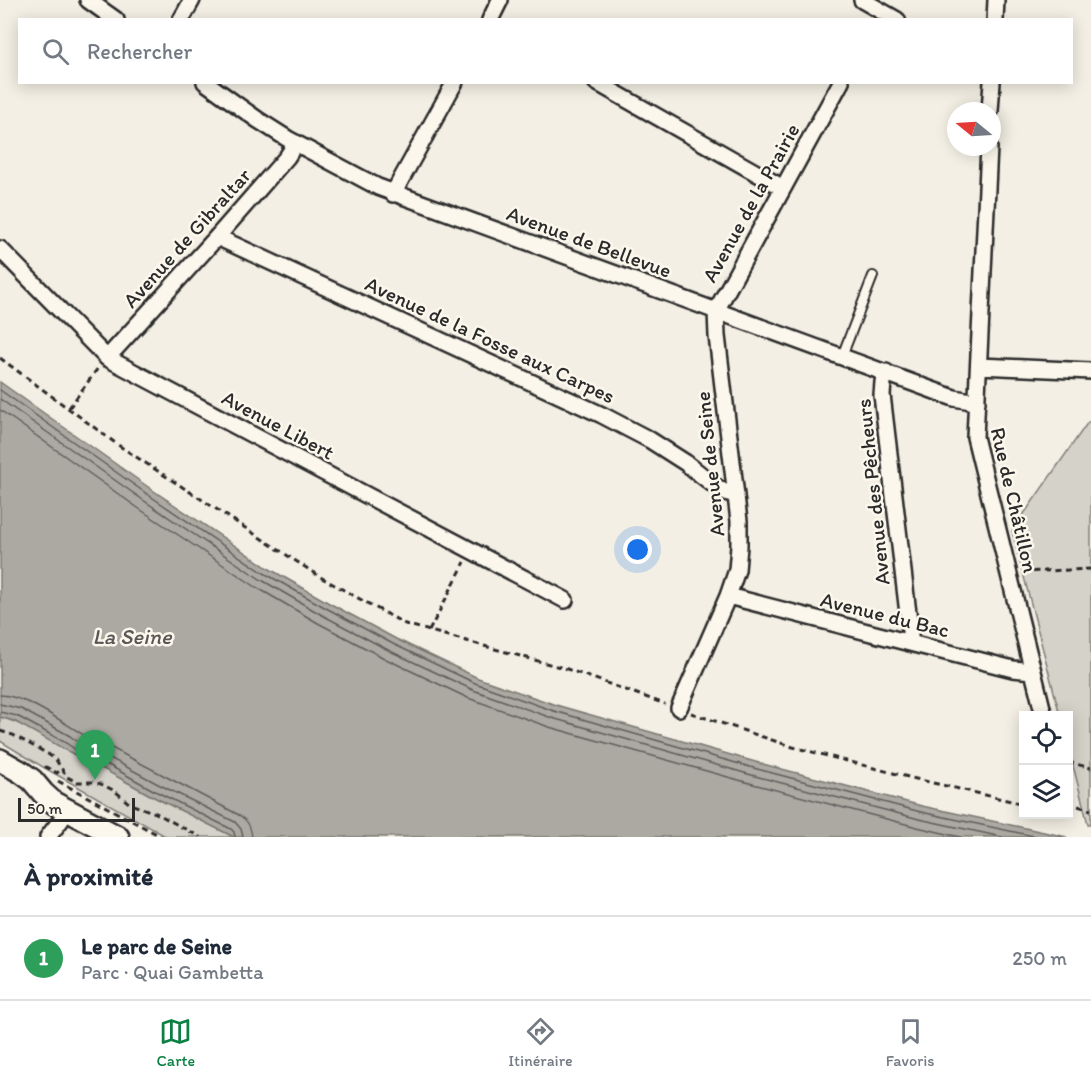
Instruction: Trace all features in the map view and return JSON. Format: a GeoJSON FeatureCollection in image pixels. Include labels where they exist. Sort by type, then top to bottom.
{"type":"FeatureCollection","features":[{"type":"Feature","properties":{"kind":"main road"},"geometry":{"type":"LineString","coordinates":[[0,760],[32,780],[54,803],[118,837]]}},
{"type":"Feature","properties":{"kind":"street"},"geometry":{"type":"LineString","coordinates":[[88,0],[113,18]]}},
{"type":"Feature","properties":{"kind":"street"},"geometry":{"type":"LineString","coordinates":[[182,18],[192,0]]}},
{"type":"Feature","properties":{"kind":"street"},"geometry":{"type":"LineString","coordinates":[[491,18],[500,0]]}},
{"type":"Feature","properties":{"kind":"street"},"geometry":{"type":"LineString","coordinates":[[862,0],[877,15]]}},
{"type":"Feature","properties":{"kind":"street"},"geometry":{"type":"LineString","coordinates":[[995,18],[996,0]]}},
{"type":"Feature","properties":{"kind":"street","name":"Avenue de Bellevue"},"geometry":{"type":"LineString","coordinates":[[208,84],[258,120],[296,143],[393,194],[954,398],[977,402]]}},
{"type":"Feature","properties":{"kind":"street"},"geometry":{"type":"LineString","coordinates":[[393,194],[454,84]]}},
{"type":"Feature","properties":{"kind":"street"},"geometry":{"type":"LineString","coordinates":[[600,84],[783,188]]}},
{"type":"Feature","properties":{"kind":"street","name":"Avenue de la Prairie"},"geometry":{"type":"LineString","coordinates":[[716,312],[840,84]]}},
{"type":"Feature","properties":{"kind":"street"},"geometry":{"type":"LineString","coordinates":[[991,102],[992,84]]}},
{"type":"Feature","properties":{"kind":"street","name":"Avenue de Gibraltar"},"geometry":{"type":"LineString","coordinates":[[107,358],[217,237],[287,157],[296,143]]}},
{"type":"Feature","properties":{"kind":"street","name":"Rue de Châtillon"},"geometry":{"type":"LineString","coordinates":[[989,156],[975,437],[1043,711]]}},
{"type":"Feature","properties":{"kind":"street","name":"Avenue de la Fosse aux Carpes"},"geometry":{"type":"LineString","coordinates":[[217,237],[602,415],[650,440],[686,463],[719,489],[736,495]]}},
{"type":"Feature","properties":{"kind":"street","name":"Avenue Libert"},"geometry":{"type":"LineString","coordinates":[[0,249],[107,358],[565,600]]}},
{"type":"Feature","properties":{"kind":"street","name":"Avenue de Seine"},"geometry":{"type":"LineString","coordinates":[[679,708],[737,570],[739,521],[716,312]]}},
{"type":"Feature","properties":{"kind":"street"},"geometry":{"type":"LineString","coordinates":[[979,366],[1091,371]]}},
{"type":"Feature","properties":{"kind":"street","name":"Avenue des Pêcheurs"},"geometry":{"type":"LineString","coordinates":[[886,372],[882,395],[910,643]]}},
{"type":"Feature","properties":{"kind":"street","name":"Avenue du Bac"},"geometry":{"type":"LineString","coordinates":[[728,596],[1013,669],[1032,671]]}},
{"type":"Feature","properties":{"kind":"street"},"geometry":{"type":"LineString","coordinates":[[48,837],[67,810]]}},
{"type":"Feature","properties":{"kind":"lane"},"geometry":{"type":"LineString","coordinates":[[842,356],[873,276]]}},
{"type":"Feature","properties":{"kind":"path"},"geometry":{"type":"LineString","coordinates":[[0,358],[118,445],[322,578],[405,624],[567,669],[793,747],[1019,803]]}},
{"type":"Feature","properties":{"kind":"path"},"geometry":{"type":"LineString","coordinates":[[69,408],[107,358]]}},
{"type":"Feature","properties":{"kind":"path"},"geometry":{"type":"LineString","coordinates":[[429,631],[471,550]]}},
{"type":"Feature","properties":{"kind":"path"},"geometry":{"type":"LineString","coordinates":[[1008,573],[1091,569]]}},
{"type":"Feature","properties":{"kind":"path"},"geometry":{"type":"LineString","coordinates":[[0,731],[13,735],[48,754],[56,760],[67,777],[78,782],[101,784],[115,791],[130,804],[156,813],[200,837]]}},
{"type":"Feature","properties":{"kind":"path"},"geometry":{"type":"LineString","coordinates":[[1073,763],[1091,768]]}},
{"type":"Feature","properties":{"kind":"path"},"geometry":{"type":"LineString","coordinates":[[46,766],[57,772],[61,769]]}},
{"type":"Feature","properties":{"kind":"path"},"geometry":{"type":"LineString","coordinates":[[51,777],[162,837]]}},
{"type":"Feature","properties":{"kind":"path"},"geometry":{"type":"LineString","coordinates":[[1073,805],[1091,810]]}},
{"type":"Feature","properties":{"kind":"shaded area"},"geometry":{"type":"Polygon","coordinates":[[[1088,422],[1091,422],[1091,824],[1088,824],[1073,766],[1073,711],[1059,711],[1012,531],[1088,422]]]}},
{"type":"Feature","properties":{"kind":"shaded area"},"geometry":{"type":"Polygon","coordinates":[[[0,717],[35,731],[89,763],[234,837],[167,837],[0,741],[0,717]]]}},
{"type":"Feature","properties":{"kind":"water","name":"La Seine"},"geometry":{"type":"Polygon","coordinates":[[[0,382],[151,489],[268,568],[396,639],[478,678],[556,705],[759,763],[922,806],[1067,837],[234,837],[89,763],[14,721],[0,717],[0,382]]]}},
{"type":"Feature","properties":{"kind":"place","name":"Le parc de Seine"},"geometry":{"type":"Point","coordinates":[95,780]}}]}
